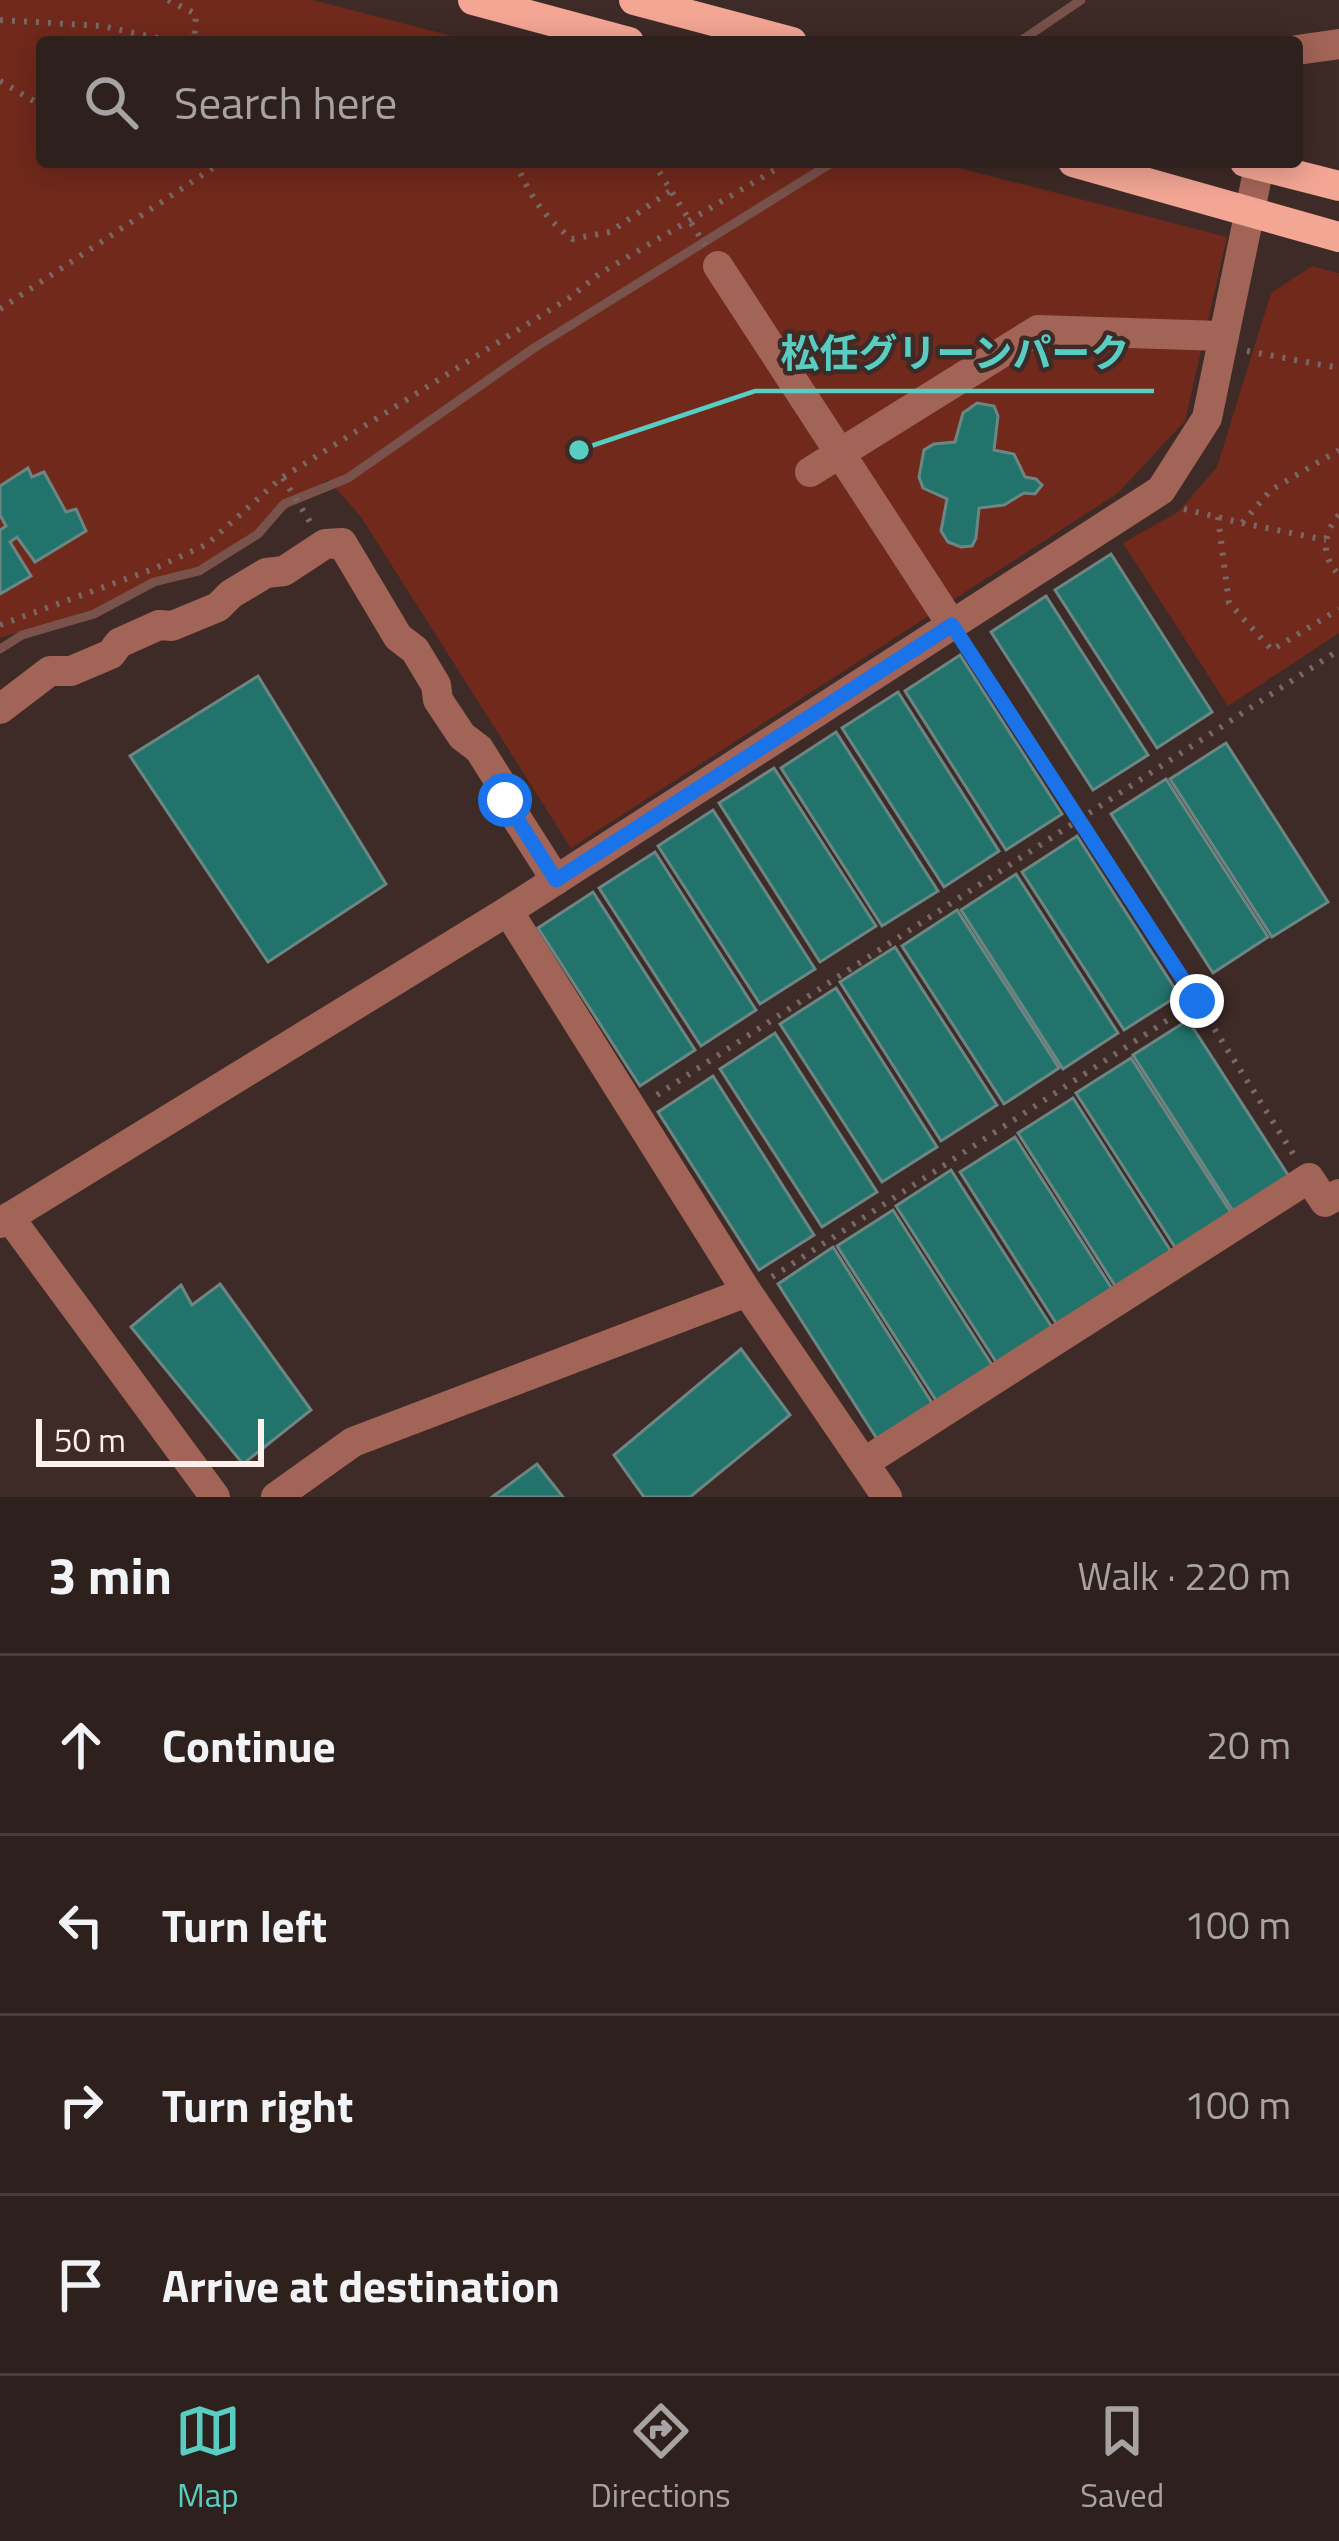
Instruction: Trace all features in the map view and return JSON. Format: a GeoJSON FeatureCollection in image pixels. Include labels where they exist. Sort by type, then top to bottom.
{"type":"FeatureCollection","features":[{"type":"Feature","properties":{"kind":"main road"},"geometry":{"type":"LineString","coordinates":[[472,0],[607,36]]}},
{"type":"Feature","properties":{"kind":"main road"},"geometry":{"type":"LineString","coordinates":[[634,0],[769,36]]}},
{"type":"Feature","properties":{"kind":"main road"},"geometry":{"type":"LineString","coordinates":[[1094,168],[1339,237]]}},
{"type":"Feature","properties":{"kind":"main road"},"geometry":{"type":"LineString","coordinates":[[1273,168],[1339,186]]}},
{"type":"Feature","properties":{"kind":"street"},"geometry":{"type":"LineString","coordinates":[[1303,49],[1339,44]]}},
{"type":"Feature","properties":{"kind":"street"},"geometry":{"type":"LineString","coordinates":[[215,1497],[5,1220],[508,911],[1161,490],[1207,418],[1250,213],[1254,168]]}},
{"type":"Feature","properties":{"kind":"street"},"geometry":{"type":"LineString","coordinates":[[718,266],[952,625]]}},
{"type":"Feature","properties":{"kind":"street"},"geometry":{"type":"LineString","coordinates":[[809,472],[1038,330],[1221,341]]}},
{"type":"Feature","properties":{"kind":"street"},"geometry":{"type":"LineString","coordinates":[[0,709],[50,671],[71,671],[159,626],[172,626],[218,608],[231,594],[266,573],[284,571],[325,544],[342,542],[398,637],[416,650],[450,718],[479,749],[556,880]]}},
{"type":"Feature","properties":{"kind":"street"},"geometry":{"type":"LineString","coordinates":[[508,911],[747,1292],[887,1497]]}},
{"type":"Feature","properties":{"kind":"street"},"geometry":{"type":"LineString","coordinates":[[865,1462],[1309,1178],[1325,1202],[1339,1194]]}},
{"type":"Feature","properties":{"kind":"street"},"geometry":{"type":"LineString","coordinates":[[276,1497],[353,1442],[747,1292]]}},
{"type":"Feature","properties":{"kind":"path"},"geometry":{"type":"LineString","coordinates":[[168,0],[196,14],[194,36]]}},
{"type":"Feature","properties":{"kind":"path"},"geometry":{"type":"LineString","coordinates":[[0,20],[40,26],[102,26],[148,36]]}},
{"type":"Feature","properties":{"kind":"path"},"geometry":{"type":"LineString","coordinates":[[0,81],[36,102]]}},
{"type":"Feature","properties":{"kind":"path"},"geometry":{"type":"LineString","coordinates":[[0,309],[213,168]]}},
{"type":"Feature","properties":{"kind":"path"},"geometry":{"type":"LineString","coordinates":[[518,168],[526,189],[553,224],[572,239],[610,232],[670,190]]}},
{"type":"Feature","properties":{"kind":"path"},"geometry":{"type":"LineString","coordinates":[[656,168],[690,224]]}},
{"type":"Feature","properties":{"kind":"path"},"geometry":{"type":"LineString","coordinates":[[0,626],[153,569],[206,544],[283,478],[569,298],[599,274],[779,168]]}},
{"type":"Feature","properties":{"kind":"path"},"geometry":{"type":"LineString","coordinates":[[1221,341],[1339,368]]}},
{"type":"Feature","properties":{"kind":"path"},"geometry":{"type":"LineString","coordinates":[[1242,523],[1271,490],[1339,450]]}},
{"type":"Feature","properties":{"kind":"path"},"geometry":{"type":"LineString","coordinates":[[283,478],[303,509]]}},
{"type":"Feature","properties":{"kind":"path"},"geometry":{"type":"LineString","coordinates":[[1146,500],[1326,540]]}},
{"type":"Feature","properties":{"kind":"path"},"geometry":{"type":"LineString","coordinates":[[1339,515],[1326,540],[1327,559],[1339,575]]}},
{"type":"Feature","properties":{"kind":"path"},"geometry":{"type":"LineString","coordinates":[[1218,518],[1229,603],[1272,650],[1339,609]]}},
{"type":"Feature","properties":{"kind":"path"},"geometry":{"type":"LineString","coordinates":[[952,625],[1081,818],[1309,1178]]}},
{"type":"Feature","properties":{"kind":"path"},"geometry":{"type":"LineString","coordinates":[[634,1110],[1339,650]]}},
{"type":"Feature","properties":{"kind":"path"},"geometry":{"type":"LineString","coordinates":[[747,1292],[1197,1001]]}},
{"type":"Feature","properties":{"kind":"shaded area"},"geometry":{"type":"Polygon","coordinates":[[[0,0],[313,0],[452,36],[36,36],[36,168],[959,168],[1227,237],[1185,421],[1118,493],[571,848],[361,517],[328,479],[214,562],[113,603],[0,638],[0,0]]]}},
{"type":"Feature","properties":{"kind":"shaded area"},"geometry":{"type":"Polygon","coordinates":[[[1312,266],[1339,273],[1339,633],[1228,706],[1123,543],[1178,512],[1217,467],[1271,293],[1312,266]]]}},
{"type":"Feature","properties":{"kind":"building"},"geometry":{"type":"Polygon","coordinates":[[[977,403],[994,406],[998,416],[994,450],[1014,454],[1025,477],[1042,485],[1035,494],[1024,493],[1004,505],[979,508],[976,538],[972,546],[961,547],[948,542],[941,531],[947,499],[923,488],[919,477],[924,450],[955,442],[963,413],[977,403]]]}},
{"type":"Feature","properties":{"kind":"building"},"geometry":{"type":"Polygon","coordinates":[[[28,468],[32,477],[44,472],[66,512],[76,509],[86,531],[35,562],[17,537],[10,542],[31,576],[0,594],[0,530],[6,526],[0,515],[0,486],[28,468]]]}},
{"type":"Feature","properties":{"kind":"building"},"geometry":{"type":"Polygon","coordinates":[[[1111,554],[1212,712],[1157,748],[1055,590],[1111,554]]]}},
{"type":"Feature","properties":{"kind":"building"},"geometry":{"type":"Polygon","coordinates":[[[1046,596],[1148,755],[1093,790],[991,632],[1046,596]]]}},
{"type":"Feature","properties":{"kind":"building"},"geometry":{"type":"Polygon","coordinates":[[[960,655],[1062,814],[1006,850],[905,691],[960,655]]]}},
{"type":"Feature","properties":{"kind":"building"},"geometry":{"type":"Polygon","coordinates":[[[258,676],[386,884],[268,962],[130,756],[258,676]]]}},
{"type":"Feature","properties":{"kind":"building"},"geometry":{"type":"Polygon","coordinates":[[[898,692],[999,851],[944,887],[842,728],[898,692]]]}},
{"type":"Feature","properties":{"kind":"building"},"geometry":{"type":"Polygon","coordinates":[[[836,732],[938,891],[882,926],[781,768],[836,732]]]}},
{"type":"Feature","properties":{"kind":"building"},"geometry":{"type":"Polygon","coordinates":[[[1226,743],[1328,902],[1272,937],[1170,779],[1226,743]]]}},
{"type":"Feature","properties":{"kind":"building"},"geometry":{"type":"Polygon","coordinates":[[[774,768],[876,926],[820,962],[719,803],[774,768]]]}},
{"type":"Feature","properties":{"kind":"building"},"geometry":{"type":"Polygon","coordinates":[[[1166,779],[1268,937],[1213,973],[1111,814],[1166,779]]]}},
{"type":"Feature","properties":{"kind":"building"},"geometry":{"type":"Polygon","coordinates":[[[713,810],[815,969],[760,1004],[658,846],[713,810]]]}},
{"type":"Feature","properties":{"kind":"building"},"geometry":{"type":"Polygon","coordinates":[[[1077,836],[1179,995],[1124,1030],[1022,872],[1077,836]]]}},
{"type":"Feature","properties":{"kind":"building"},"geometry":{"type":"Polygon","coordinates":[[[655,852],[756,1010],[701,1046],[599,888],[655,852]]]}},
{"type":"Feature","properties":{"kind":"building"},"geometry":{"type":"Polygon","coordinates":[[[1016,874],[1118,1033],[1063,1069],[961,910],[1016,874]]]}},
{"type":"Feature","properties":{"kind":"building"},"geometry":{"type":"Polygon","coordinates":[[[593,892],[695,1050],[640,1086],[538,928],[593,892]]]}},
{"type":"Feature","properties":{"kind":"building"},"geometry":{"type":"Polygon","coordinates":[[[957,910],[1059,1068],[1004,1104],[902,946],[957,910]]]}},
{"type":"Feature","properties":{"kind":"building"},"geometry":{"type":"Polygon","coordinates":[[[895,947],[997,1105],[941,1141],[840,982],[895,947]]]}},
{"type":"Feature","properties":{"kind":"building"},"geometry":{"type":"Polygon","coordinates":[[[836,988],[937,1147],[882,1182],[780,1024],[836,988]]]}},
{"type":"Feature","properties":{"kind":"building"},"geometry":{"type":"Polygon","coordinates":[[[1188,1020],[1290,1178],[1235,1214],[1133,1055],[1188,1020]]]}},
{"type":"Feature","properties":{"kind":"building"},"geometry":{"type":"Polygon","coordinates":[[[775,1033],[877,1192],[822,1227],[720,1069],[775,1033]]]}},
{"type":"Feature","properties":{"kind":"building"},"geometry":{"type":"Polygon","coordinates":[[[1131,1058],[1233,1216],[1178,1252],[1076,1093],[1131,1058]]]}},
{"type":"Feature","properties":{"kind":"building"},"geometry":{"type":"Polygon","coordinates":[[[713,1076],[814,1235],[759,1270],[658,1112],[713,1076]]]}},
{"type":"Feature","properties":{"kind":"building"},"geometry":{"type":"Polygon","coordinates":[[[1073,1098],[1174,1256],[1119,1292],[1018,1133],[1073,1098]]]}},
{"type":"Feature","properties":{"kind":"building"},"geometry":{"type":"Polygon","coordinates":[[[1015,1137],[1116,1295],[1061,1331],[960,1172],[1015,1137]]]}},
{"type":"Feature","properties":{"kind":"building"},"geometry":{"type":"Polygon","coordinates":[[[951,1170],[1053,1329],[998,1365],[896,1206],[951,1170]]]}},
{"type":"Feature","properties":{"kind":"building"},"geometry":{"type":"Polygon","coordinates":[[[893,1210],[994,1368],[939,1405],[837,1246],[893,1210]]]}},
{"type":"Feature","properties":{"kind":"building"},"geometry":{"type":"Polygon","coordinates":[[[833,1247],[934,1406],[879,1442],[778,1284],[833,1247]]]}},
{"type":"Feature","properties":{"kind":"building"},"geometry":{"type":"Polygon","coordinates":[[[220,1284],[311,1410],[243,1464],[131,1327],[181,1285],[192,1305],[220,1284]]]}},
{"type":"Feature","properties":{"kind":"building"},"geometry":{"type":"Polygon","coordinates":[[[741,1349],[790,1415],[690,1497],[644,1497],[614,1455],[741,1349]]]}},
{"type":"Feature","properties":{"kind":"building"},"geometry":{"type":"Polygon","coordinates":[[[537,1464],[563,1497],[492,1497],[537,1464]]]}},
{"type":"Feature","properties":{"kind":"waterway"},"geometry":{"type":"LineString","coordinates":[[1028,36],[1081,0]]}},
{"type":"Feature","properties":{"kind":"waterway"},"geometry":{"type":"LineString","coordinates":[[0,649],[22,635],[94,614],[154,582],[199,571],[258,534],[284,504],[348,478],[534,348],[823,168]]}},
{"type":"Feature","properties":{"kind":"place","name":"松任グリーンパーク"},"geometry":{"type":"Point","coordinates":[579,450]}},
{"type":"Feature","properties":{"kind":"route"},"geometry":{"type":"LineString","coordinates":[[505,800],[556,880],[952,625],[1197,1001]]}}]}
